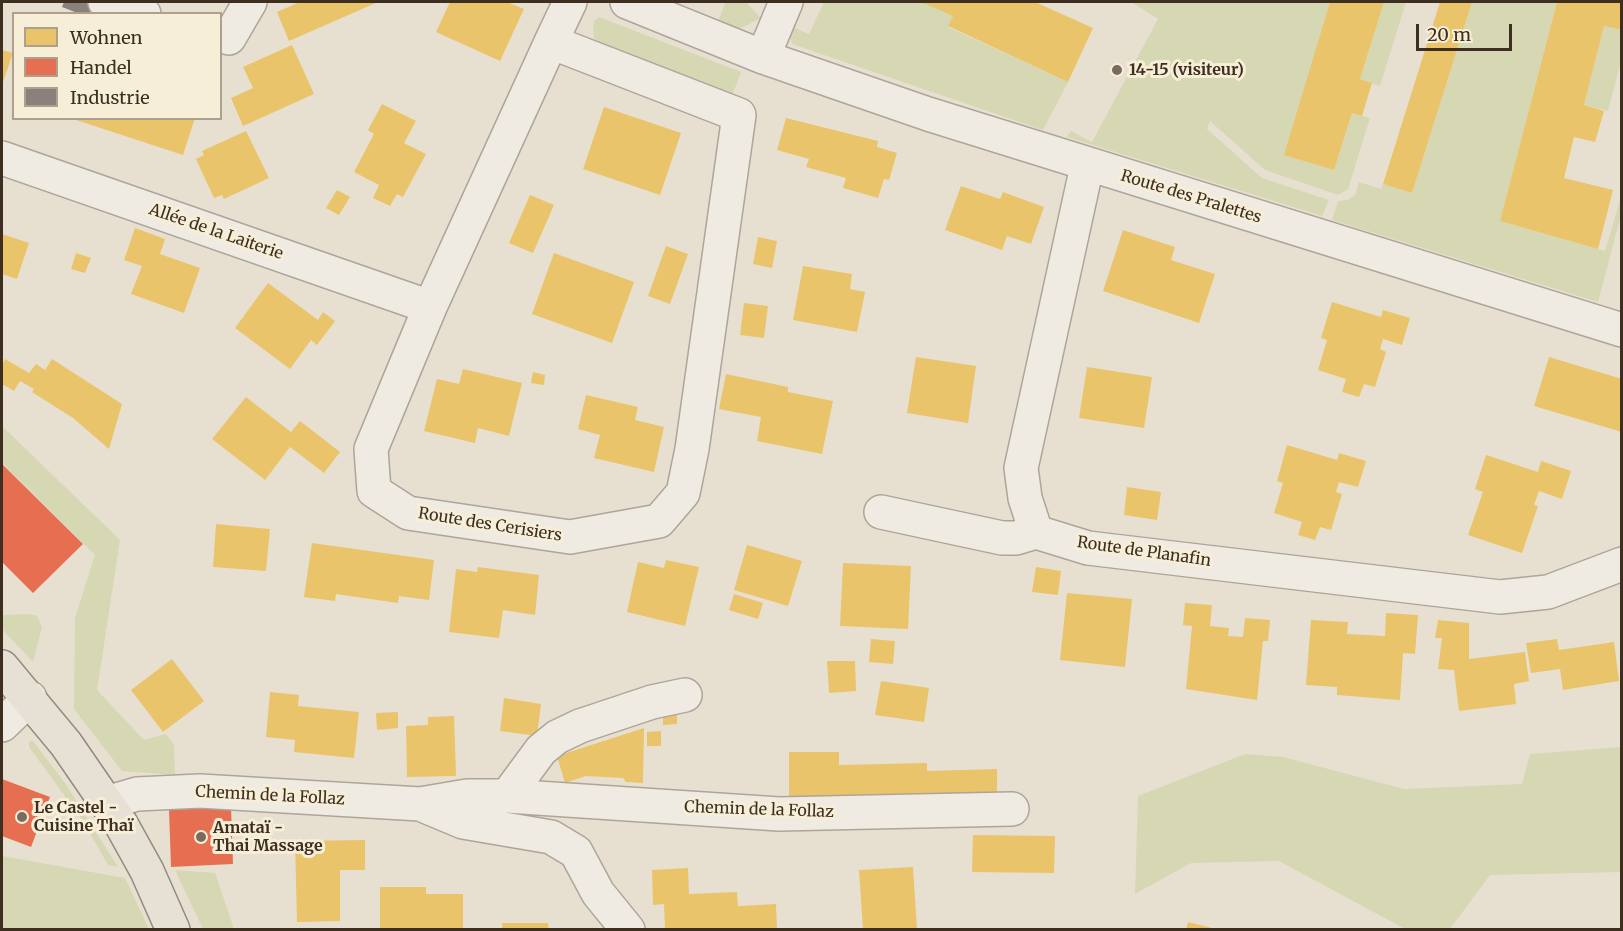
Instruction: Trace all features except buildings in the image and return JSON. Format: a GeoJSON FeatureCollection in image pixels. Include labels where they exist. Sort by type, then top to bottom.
{"type":"FeatureCollection","features":[{"type":"Feature","properties":{"kind":"main road"},"geometry":{"type":"LineString","coordinates":[[2,667],[66,744],[106,803],[147,871],[173,930]]}},
{"type":"Feature","properties":{"kind":"street"},"geometry":{"type":"LineString","coordinates":[[105,2],[138,12]]}},
{"type":"Feature","properties":{"kind":"street"},"geometry":{"type":"LineString","coordinates":[[222,36],[229,38],[250,2]]}},
{"type":"Feature","properties":{"kind":"street","name":"Route des Cerisiers"},"geometry":{"type":"LineString","coordinates":[[551,42],[739,114],[692,449],[683,493],[659,521],[570,537],[408,513],[374,491],[370,449],[430,307],[551,42],[570,2]]}},
{"type":"Feature","properties":{"kind":"street","name":"Route des Pralettes"},"geometry":{"type":"LineString","coordinates":[[627,2],[763,57],[1087,166],[1622,330]]}},
{"type":"Feature","properties":{"kind":"street"},"geometry":{"type":"LineString","coordinates":[[763,57],[786,2]]}},
{"type":"Feature","properties":{"kind":"street","name":"Allée de la Laiterie"},"geometry":{"type":"LineString","coordinates":[[2,158],[430,307]]}},
{"type":"Feature","properties":{"kind":"street"},"geometry":{"type":"LineString","coordinates":[[881,512],[1002,538],[1016,538],[1036,532],[1025,498],[1021,468],[1087,166]]}},
{"type":"Feature","properties":{"kind":"street","name":"Route de Planafin"},"geometry":{"type":"LineString","coordinates":[[1036,532],[1088,548],[1500,597],[1548,592],[1622,564]]}},
{"type":"Feature","properties":{"kind":"street"},"geometry":{"type":"LineString","coordinates":[[507,796],[541,750],[557,737],[580,726],[652,702],[685,696]]}},
{"type":"Feature","properties":{"kind":"street"},"geometry":{"type":"LineString","coordinates":[[2,725],[30,698]]}},
{"type":"Feature","properties":{"kind":"street","name":"Chemin de la Follaz"},"geometry":{"type":"LineString","coordinates":[[106,803],[137,794],[200,791],[420,804],[467,796],[507,796],[779,814],[1012,809]]}},
{"type":"Feature","properties":{"kind":"street"},"geometry":{"type":"LineString","coordinates":[[420,804],[463,822],[551,837],[568,847],[576,852],[598,893],[628,930]]}},
{"type":"Feature","properties":{"kind":"green space"},"geometry":{"type":"Polygon","coordinates":[[[721,2],[746,2],[761,18],[741,28],[717,25],[725,3],[721,2]]]}},
{"type":"Feature","properties":{"kind":"green space"},"geometry":{"type":"Polygon","coordinates":[[[824,2],[922,2],[953,16],[948,27],[1068,82],[1043,130],[792,44],[788,25],[809,34],[824,2]]]}},
{"type":"Feature","properties":{"kind":"green space"},"geometry":{"type":"Polygon","coordinates":[[[1131,2],[1330,2],[1285,155],[1334,170],[1352,113],[1370,118],[1348,189],[1338,195],[1265,170],[1210,121],[1207,129],[1262,178],[1329,200],[1322,216],[1067,137],[1071,131],[1092,142],[1158,19],[1131,2]]]}},
{"type":"Feature","properties":{"kind":"green space"},"geometry":{"type":"Polygon","coordinates":[[[1384,2],[1406,2],[1380,86],[1360,79],[1384,2]]]}},
{"type":"Feature","properties":{"kind":"green space"},"geometry":{"type":"Polygon","coordinates":[[[1472,2],[1557,2],[1500,221],[1605,251],[1621,197],[1621,215],[1598,302],[1332,220],[1338,201],[1348,200],[1355,195],[1359,182],[1381,189],[1383,184],[1412,193],[1472,2]]]}},
{"type":"Feature","properties":{"kind":"green space"},"geometry":{"type":"Polygon","coordinates":[[[599,17],[741,72],[732,96],[599,45],[594,38],[593,29],[594,21],[599,17]]]}},
{"type":"Feature","properties":{"kind":"green space"},"geometry":{"type":"Polygon","coordinates":[[[1604,26],[1621,30],[1621,61],[1608,111],[1584,105],[1604,26]]]}},
{"type":"Feature","properties":{"kind":"green space"},"geometry":{"type":"Polygon","coordinates":[[[2,426],[120,540],[97,690],[144,740],[166,734],[174,745],[175,775],[122,771],[74,709],[75,618],[95,555],[2,463],[2,426]]]}},
{"type":"Feature","properties":{"kind":"green space"},"geometry":{"type":"Polygon","coordinates":[[[2,615],[37,616],[42,627],[33,662],[2,629],[2,615]]]}},
{"type":"Feature","properties":{"kind":"green space"},"geometry":{"type":"Polygon","coordinates":[[[29,741],[33,741],[65,783],[118,867],[108,865],[83,821],[29,747],[29,741]]]}},
{"type":"Feature","properties":{"kind":"green space"},"geometry":{"type":"Polygon","coordinates":[[[1621,747],[1621,872],[1490,875],[1450,929],[1405,929],[1279,861],[1191,863],[1135,894],[1138,796],[1245,754],[1283,757],[1404,789],[1522,784],[1530,754],[1621,747]]]}},
{"type":"Feature","properties":{"kind":"green space"},"geometry":{"type":"Polygon","coordinates":[[[2,856],[125,878],[149,929],[2,929],[2,856]]]}},
{"type":"Feature","properties":{"kind":"green space"},"geometry":{"type":"Polygon","coordinates":[[[175,870],[215,873],[234,929],[203,929],[175,870]]]}},
{"type":"Feature","properties":{"kind":"place","name":"14-15 (visiteur)"},"geometry":{"type":"Point","coordinates":[1117,70]}},
{"type":"Feature","properties":{"kind":"place","name":"Le Castel - Cuisine Thaï"},"geometry":{"type":"Point","coordinates":[22,817]}},
{"type":"Feature","properties":{"kind":"place","name":"Amataï - Thai Massage"},"geometry":{"type":"Point","coordinates":[201,837]}}]}
